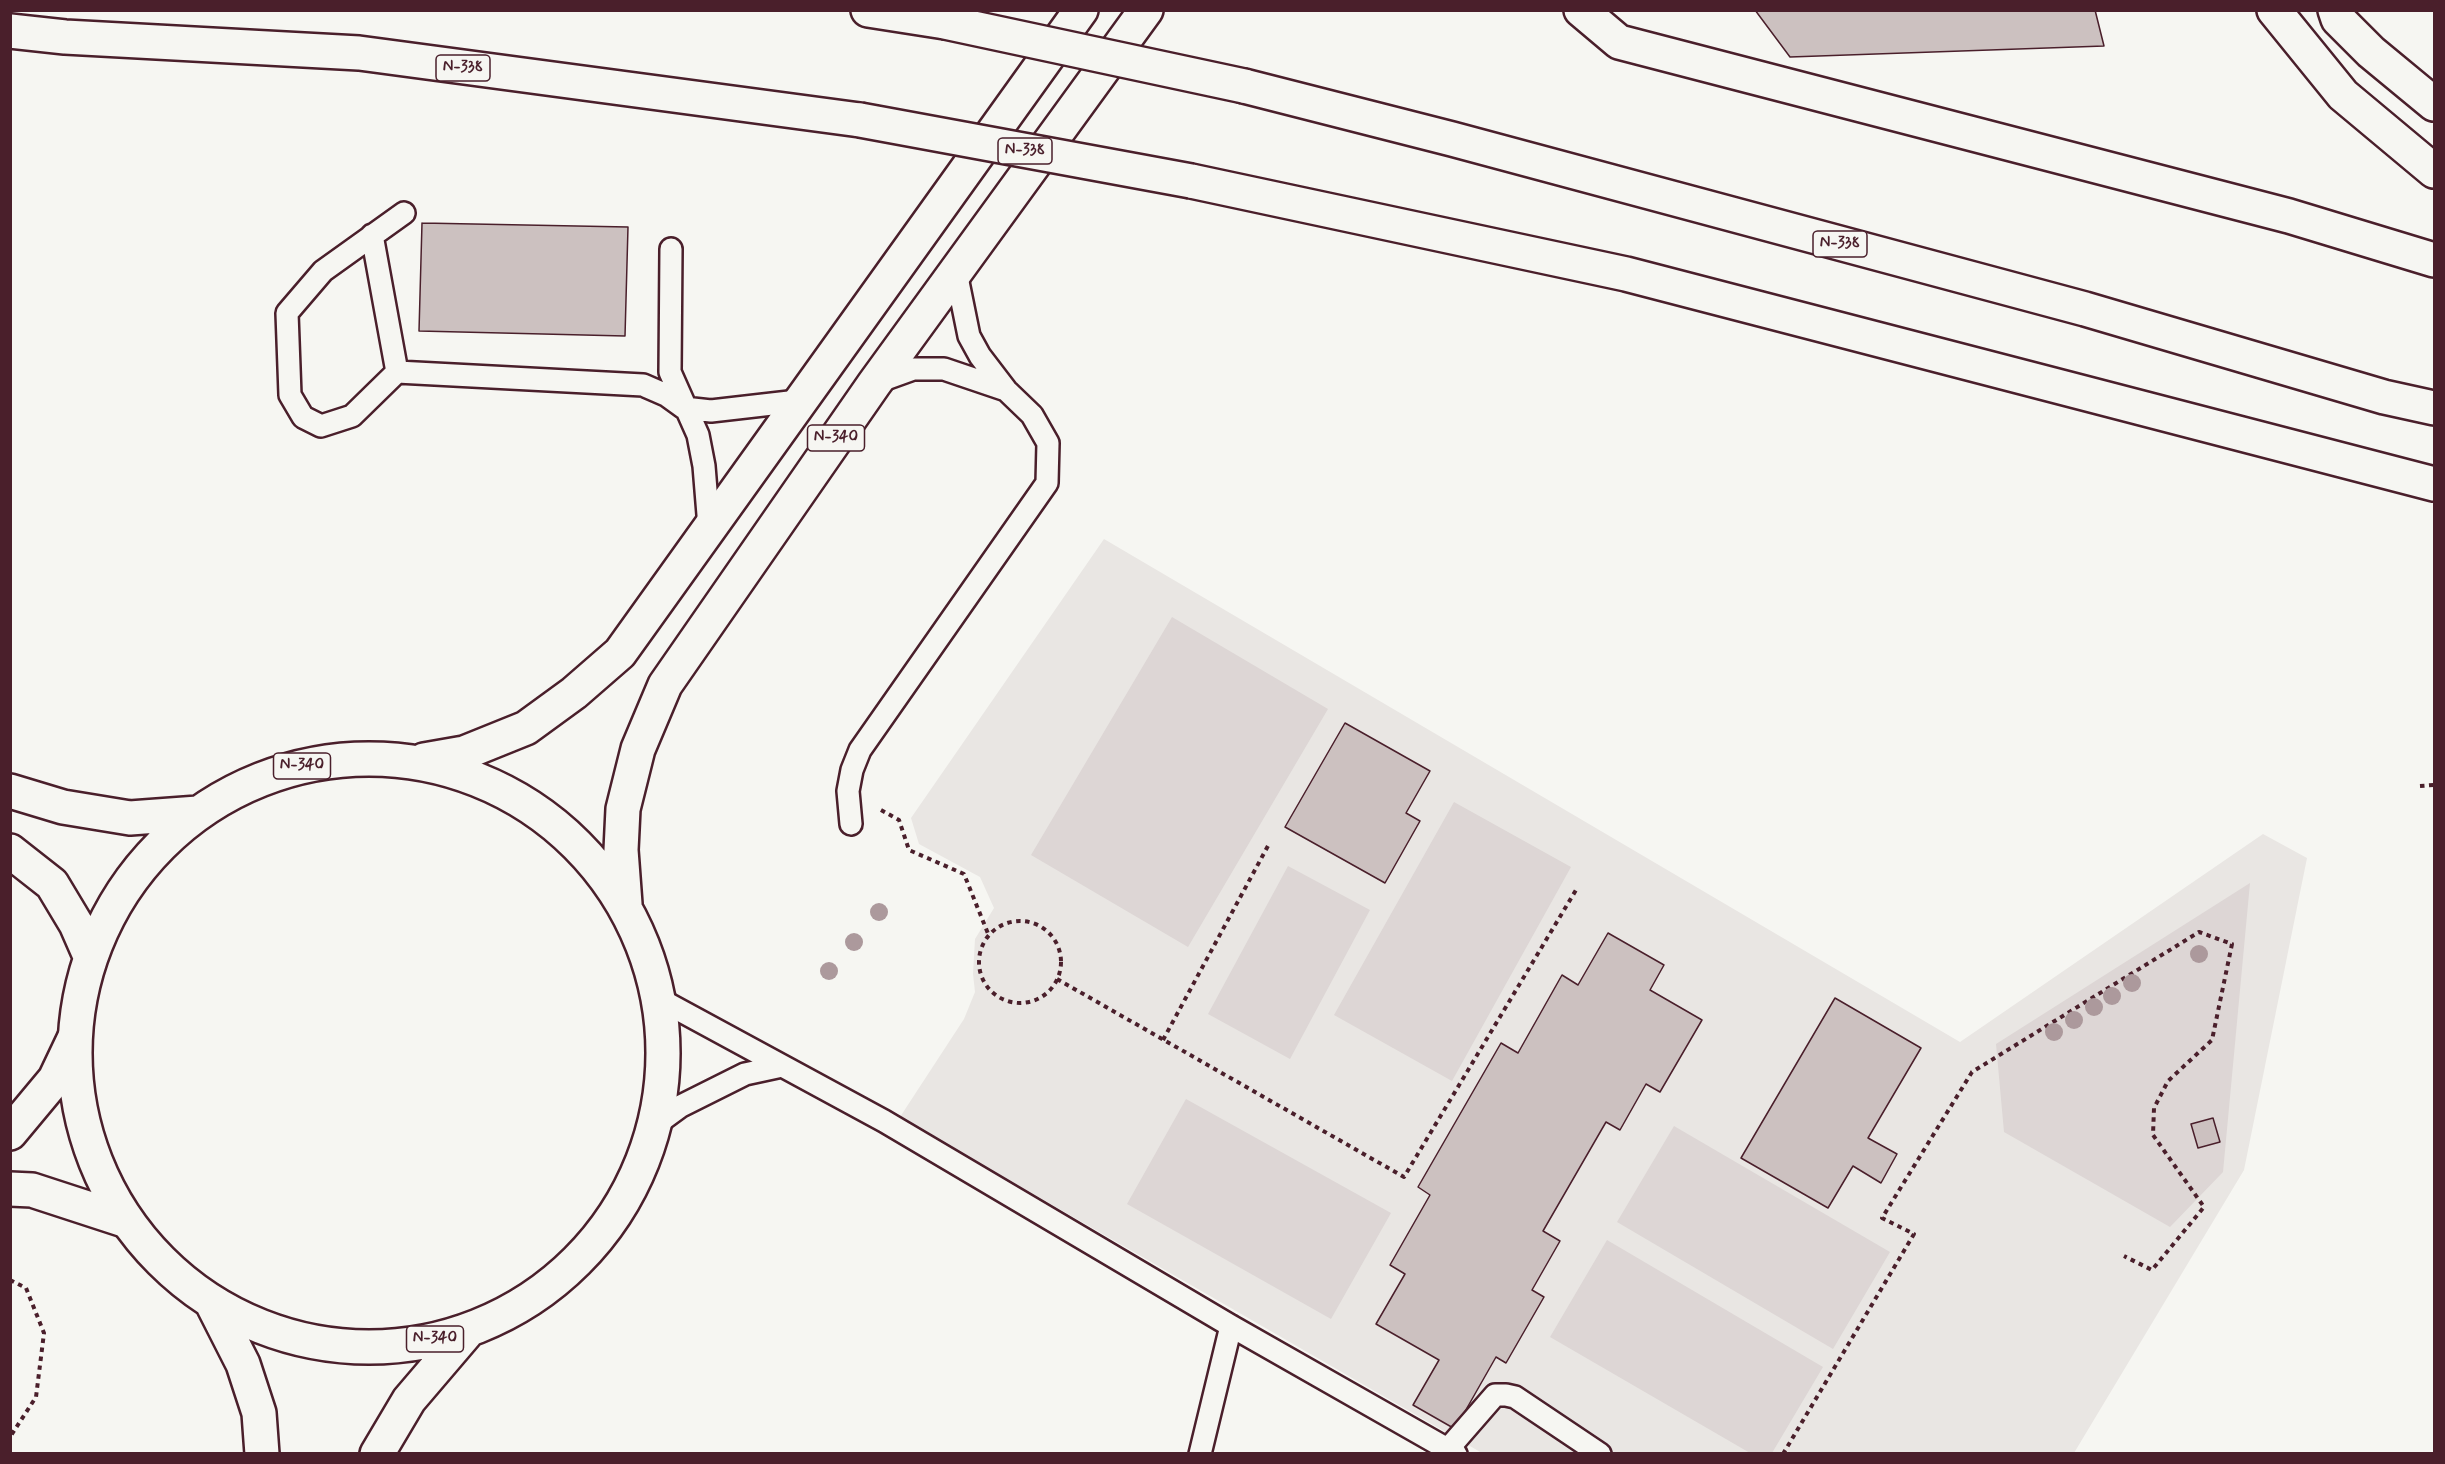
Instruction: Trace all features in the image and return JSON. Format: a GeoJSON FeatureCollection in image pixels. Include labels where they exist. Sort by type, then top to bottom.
{"type":"FeatureCollection","features":[{"type":"Feature","properties":{"kind":"main road","name":"N-338"},"geometry":{"type":"LineString","coordinates":[[868,10],[945,22],[1244,86],[1452,139],[2085,309],[2384,397],[2434,408]]}},
{"type":"Feature","properties":{"kind":"main road","name":"N-340"},"geometry":{"type":"LineString","coordinates":[[417,762],[464,753],[526,728],[574,693],[620,653],[798,401],[1081,10]]}},
{"type":"Feature","properties":{"kind":"main road","name":"N-340"},"geometry":{"type":"LineString","coordinates":[[625,906],[621,850],[623,809],[638,749],[665,685],[874,384],[1146,10]]}},
{"type":"Feature","properties":{"kind":"main road"},"geometry":{"type":"LineString","coordinates":[[1581,10],[1619,42],[2289,216],[2434,260]]}},
{"type":"Feature","properties":{"kind":"main road"},"geometry":{"type":"LineString","coordinates":[[2274,10],[2343,95],[2434,171]]}},
{"type":"Feature","properties":{"kind":"main road"},"geometry":{"type":"LineString","coordinates":[[2335,10],[2338,19],[2371,52],[2434,104]]}},
{"type":"Feature","properties":{"kind":"main road","name":"N-338"},"geometry":{"type":"LineString","coordinates":[[10,31],[65,37],[360,53],[860,120],[1191,181],[1626,274],[2434,484]]}},
{"type":"Feature","properties":{"kind":"main road"},"geometry":{"type":"LineString","coordinates":[[10,44],[65,37]]}},
{"type":"Feature","properties":{"kind":"main road","name":"N-340"},"geometry":{"type":"LineString","coordinates":[[359,758],[417,762],[468,775],[506,792],[558,826],[596,863],[625,906],[646,951],[659,999],[664,1041],[663,1084],[655,1125],[635,1180],[605,1230],[566,1273],[519,1307],[466,1332],[402,1347],[337,1347],[272,1333],[213,1305],[180,1281],[150,1252],[124,1220],[101,1179],[84,1133],[75,1087],[74,1038],[80,997],[90,956],[116,902],[153,854],[198,813],[248,784],[302,766],[359,758]]}},
{"type":"Feature","properties":{"kind":"main road"},"geometry":{"type":"LineString","coordinates":[[10,791],[63,807],[130,818],[198,813]]}},
{"type":"Feature","properties":{"kind":"main road"},"geometry":{"type":"LineString","coordinates":[[10,851],[52,884],[76,924],[90,956]]}},
{"type":"Feature","properties":{"kind":"main road"},"geometry":{"type":"LineString","coordinates":[[10,1133],[55,1079],[74,1038]]}},
{"type":"Feature","properties":{"kind":"main road"},"geometry":{"type":"LineString","coordinates":[[10,1189],[32,1190],[124,1220]]}},
{"type":"Feature","properties":{"kind":"main road","name":"N-340"},"geometry":{"type":"LineString","coordinates":[[213,1305],[243,1364],[259,1413],[262,1454]]}},
{"type":"Feature","properties":{"kind":"main road","name":"N-340"},"geometry":{"type":"LineString","coordinates":[[377,1454],[409,1400],[466,1332]]}},
{"type":"Feature","properties":{"kind":"lane"},"geometry":{"type":"LineString","coordinates":[[404,213],[323,270],[287,313],[290,395],[303,417],[321,426],[352,416],[397,372],[643,385],[666,395],[684,408],[711,411],[798,401]]}},
{"type":"Feature","properties":{"kind":"lane"},"geometry":{"type":"LineString","coordinates":[[372,235],[397,372]]}},
{"type":"Feature","properties":{"kind":"lane"},"geometry":{"type":"LineString","coordinates":[[671,249],[670,372],[684,408],[698,435],[704,466],[709,527]]}},
{"type":"Feature","properties":{"kind":"lane"},"geometry":{"type":"LineString","coordinates":[[851,824],[848,791],[852,770],[860,750],[1047,483],[1048,443],[1032,415],[1006,390],[980,356],[969,336],[956,272]]}},
{"type":"Feature","properties":{"kind":"lane"},"geometry":{"type":"LineString","coordinates":[[874,384],[913,369],[944,369],[1006,390]]}},
{"type":"Feature","properties":{"kind":"lane"},"geometry":{"type":"LineString","coordinates":[[659,999],[894,1127],[1450,1452],[1495,1395],[1506,1395],[1515,1397],[1600,1454]]}},
{"type":"Feature","properties":{"kind":"lane"},"geometry":{"type":"LineString","coordinates":[[655,1125],[681,1106],[736,1079],[782,1066]]}},
{"type":"Feature","properties":{"kind":"lane"},"geometry":{"type":"LineString","coordinates":[[1200,1454],[1231,1326]]}},
{"type":"Feature","properties":{"kind":"path"},"geometry":{"type":"LineString","coordinates":[[2420,786],[2434,785]]}},
{"type":"Feature","properties":{"kind":"path"},"geometry":{"type":"LineString","coordinates":[[848,791],[899,820],[909,850],[964,874],[989,936]]}},
{"type":"Feature","properties":{"kind":"path"},"geometry":{"type":"LineString","coordinates":[[1163,1040],[1269,844]]}},
{"type":"Feature","properties":{"kind":"path"},"geometry":{"type":"LineString","coordinates":[[1058,979],[1404,1177],[1576,890]]}},
{"type":"Feature","properties":{"kind":"path"},"geometry":{"type":"LineString","coordinates":[[1024,920],[1048,931],[1059,947],[1061,967],[1058,979],[1050,991],[1039,999],[1025,1003],[1011,1002],[999,997],[988,987],[981,976],[981,948],[989,936],[999,927],[1024,920]]}},
{"type":"Feature","properties":{"kind":"path"},"geometry":{"type":"LineString","coordinates":[[1783,1454],[1914,1234],[1882,1218],[1972,1072],[2199,932],[2232,944],[2212,1040],[2168,1081],[2154,1108],[2153,1135],[2204,1207],[2152,1270],[2124,1256]]}},
{"type":"Feature","properties":{"kind":"path"},"geometry":{"type":"LineString","coordinates":[[10,1280],[26,1288],[44,1333],[36,1397],[10,1437]]}},
{"type":"Feature","properties":{"kind":"shaded area"},"geometry":{"type":"Polygon","coordinates":[[[1104,539],[1960,1042],[2263,834],[2307,858],[2244,1170],[2074,1453],[1482,1453],[900,1117],[964,1019],[975,992],[973,974],[975,939],[994,908],[980,877],[919,844],[911,818],[1104,539]]]}},
{"type":"Feature","properties":{"kind":"shaded area"},"geometry":{"type":"Polygon","coordinates":[[[1172,617],[1328,709],[1188,947],[1031,855],[1172,617]]]}},
{"type":"Feature","properties":{"kind":"shaded area"},"geometry":{"type":"Polygon","coordinates":[[[1454,802],[1571,867],[1452,1081],[1334,1015],[1454,802]]]}},
{"type":"Feature","properties":{"kind":"shaded area"},"geometry":{"type":"Polygon","coordinates":[[[1288,866],[1370,910],[1290,1059],[1208,1014],[1288,866]]]}},
{"type":"Feature","properties":{"kind":"shaded area"},"geometry":{"type":"Polygon","coordinates":[[[2250,883],[2223,1172],[2170,1227],[2004,1132],[1996,1044],[2250,883]]]}},
{"type":"Feature","properties":{"kind":"shaded area"},"geometry":{"type":"Polygon","coordinates":[[[1186,1099],[1391,1213],[1331,1319],[1127,1204],[1186,1099]]]}},
{"type":"Feature","properties":{"kind":"shaded area"},"geometry":{"type":"Polygon","coordinates":[[[1674,1126],[1890,1252],[1833,1349],[1617,1222],[1674,1126]]]}},
{"type":"Feature","properties":{"kind":"shaded area"},"geometry":{"type":"Polygon","coordinates":[[[1607,1240],[1823,1367],[1772,1453],[1750,1453],[1550,1337],[1607,1240]]]}},
{"type":"Feature","properties":{"kind":"building"},"geometry":{"type":"Polygon","coordinates":[[[1755,10],[2095,10],[2104,46],[1790,57],[1755,10]]]}},
{"type":"Feature","properties":{"kind":"building"},"geometry":{"type":"Polygon","coordinates":[[[422,223],[628,227],[625,336],[419,331],[422,223]]]}},
{"type":"Feature","properties":{"kind":"building"},"geometry":{"type":"Polygon","coordinates":[[[1345,723],[1430,771],[1406,813],[1420,821],[1385,883],[1285,827],[1345,723]]]}},
{"type":"Feature","properties":{"kind":"building"},"geometry":{"type":"Polygon","coordinates":[[[1608,933],[1664,965],[1650,990],[1702,1020],[1660,1092],[1646,1084],[1620,1130],[1606,1122],[1543,1231],[1560,1241],[1532,1290],[1544,1297],[1506,1363],[1496,1357],[1455,1429],[1413,1405],[1439,1360],[1376,1324],[1405,1274],[1390,1265],[1430,1195],[1418,1187],[1501,1043],[1518,1053],[1562,975],[1578,985],[1608,933]]]}},
{"type":"Feature","properties":{"kind":"building"},"geometry":{"type":"Polygon","coordinates":[[[1835,998],[1921,1048],[1868,1138],[1897,1154],[1881,1183],[1853,1166],[1828,1208],[1741,1158],[1835,998]]]}},
{"type":"Feature","properties":{"kind":"building"},"geometry":{"type":"Polygon","coordinates":[[[2213,1118],[2220,1142],[2198,1148],[2191,1124],[2213,1118]]]}}]}
